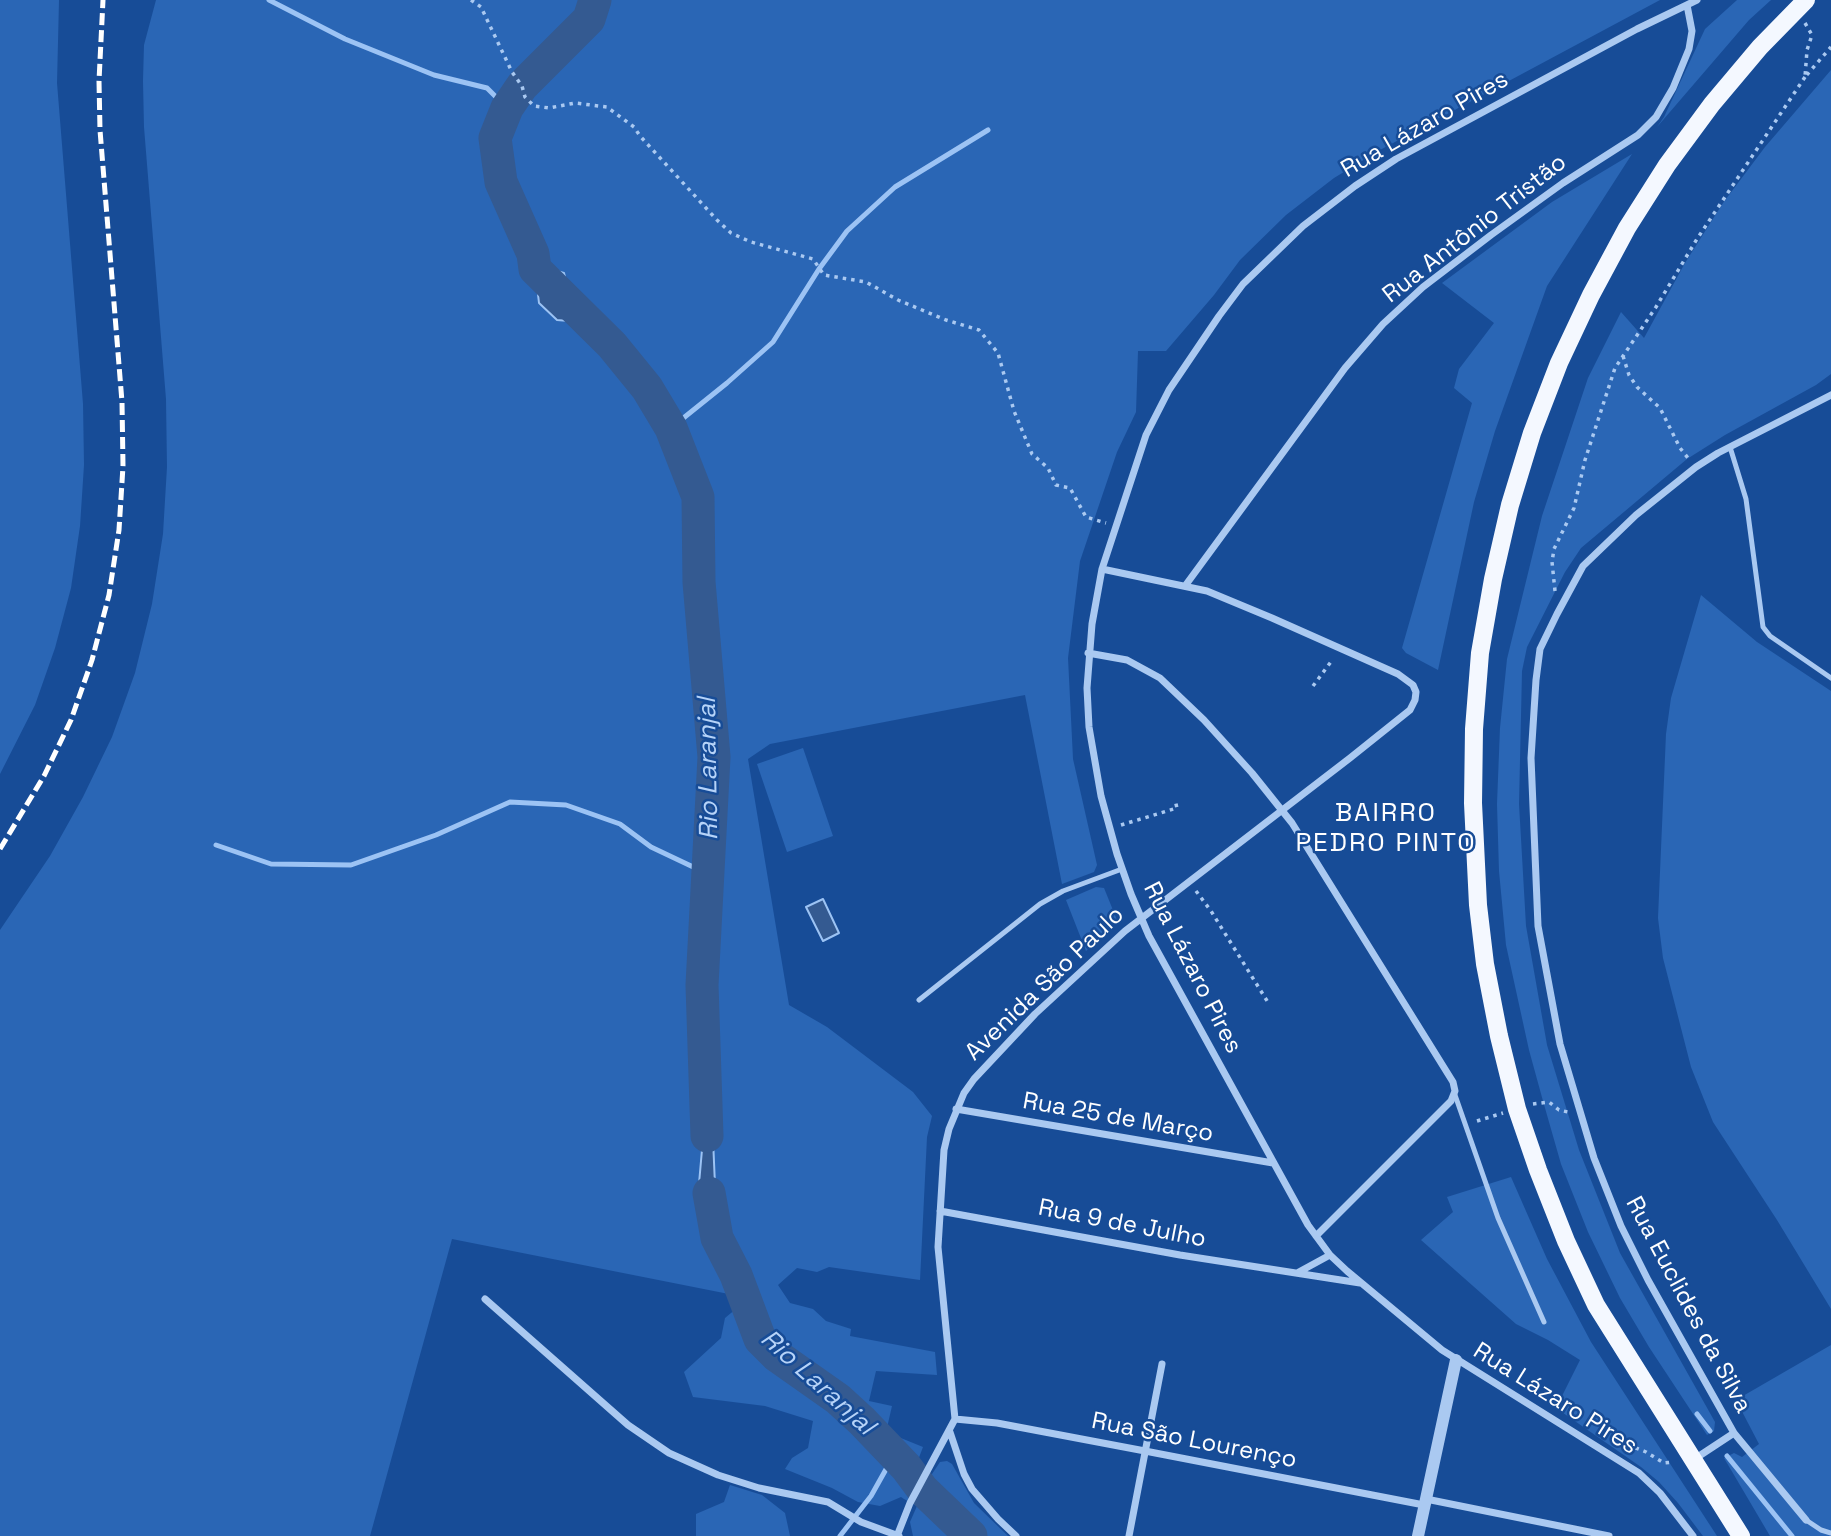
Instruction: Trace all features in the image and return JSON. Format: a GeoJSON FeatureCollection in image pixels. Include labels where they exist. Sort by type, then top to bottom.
{"type":"FeatureCollection","features":[{"type":"Feature","properties":{"kind":"main road"},"geometry":{"type":"LineString","coordinates":[[1741,1536],[1596,1305],[1566,1241],[1517,1109],[1485,964],[1478,905],[1473,803],[1474,729],[1480,653],[1510,505],[1532,433],[1559,363],[1627,228],[1667,165],[1712,104],[1760,47],[1801,5]]}},
{"type":"Feature","properties":{"kind":"street","name":"Rua Lázaro Pires"},"geometry":{"type":"LineString","coordinates":[[1693,1536],[1660,1493],[1639,1473],[1456,1360],[1362,1284],[1330,1255],[1316,1236],[1273,1163],[1141,918],[1109,828],[1090,727],[1087,688],[1088,653],[1102,569],[1146,435],[1169,390],[1212,325],[1263,262],[1303,226],[1355,186],[1406,153],[1697,0]]}},
{"type":"Feature","properties":{"kind":"street","name":"Rua Antônio Tristão"},"geometry":{"type":"LineString","coordinates":[[1185,586],[1345,368],[1383,324],[1423,288],[1491,235],[1563,183],[1638,135],[1656,117],[1673,88],[1689,50],[1692,31],[1687,5]]}},
{"type":"Feature","properties":{"kind":"street","name":"Rua Euclides da Silva"},"geometry":{"type":"LineString","coordinates":[[1806,1520],[1734,1433],[1648,1280],[1621,1226],[1594,1158],[1560,1044],[1538,926],[1531,758],[1540,649],[1583,566],[1636,515],[1696,467],[1831,395]]}},
{"type":"Feature","properties":{"kind":"street"},"geometry":{"type":"LineString","coordinates":[[1102,569],[1217,595],[1341,649]]}},
{"type":"Feature","properties":{"kind":"street","name":"Avenida São Paulo"},"geometry":{"type":"LineString","coordinates":[[898,1536],[910,1503],[955,1419],[939,1263],[944,1150],[956,1109],[975,1079],[1035,1014],[1141,918],[1283,811],[1409,709],[1416,696],[1410,682],[1341,649]]}},
{"type":"Feature","properties":{"kind":"street"},"geometry":{"type":"LineString","coordinates":[[1088,653],[1127,660],[1160,678],[1217,733],[1283,811],[1453,1082],[1455,1095],[1316,1236]]}},
{"type":"Feature","properties":{"kind":"street","name":"Rua 25 de Março"},"geometry":{"type":"LineString","coordinates":[[956,1109],[1273,1163]]}},
{"type":"Feature","properties":{"kind":"street","name":"Rua 9 de Julho"},"geometry":{"type":"LineString","coordinates":[[940,1210],[1180,1255],[1362,1284]]}},
{"type":"Feature","properties":{"kind":"street"},"geometry":{"type":"LineString","coordinates":[[1297,1273],[1330,1255]]}},
{"type":"Feature","properties":{"kind":"street"},"geometry":{"type":"LineString","coordinates":[[485,1299],[628,1425],[669,1453],[718,1475],[759,1488],[812,1497],[845,1510],[861,1522],[898,1536]]}},
{"type":"Feature","properties":{"kind":"street"},"geometry":{"type":"LineString","coordinates":[[1418,1536],[1456,1360]]}},
{"type":"Feature","properties":{"kind":"street"},"geometry":{"type":"LineString","coordinates":[[1129,1536],[1162,1364]]}},
{"type":"Feature","properties":{"kind":"street","name":"Rua São Lourenço"},"geometry":{"type":"LineString","coordinates":[[955,1419],[997,1423],[1605,1536]]}},
{"type":"Feature","properties":{"kind":"street"},"geometry":{"type":"LineString","coordinates":[[950,1432],[972,1489],[1016,1536]]}},
{"type":"Feature","properties":{"kind":"street"},"geometry":{"type":"LineString","coordinates":[[1693,1461],[1734,1433]]}},
{"type":"Feature","properties":{"kind":"lane"},"geometry":{"type":"LineString","coordinates":[[1730,447],[1746,499],[1763,627],[1770,636],[1831,678]]}},
{"type":"Feature","properties":{"kind":"lane"},"geometry":{"type":"LineString","coordinates":[[919,1000],[1040,904],[1063,891],[1122,869]]}},
{"type":"Feature","properties":{"kind":"lane"},"geometry":{"type":"LineString","coordinates":[[1455,1095],[1497,1218],[1544,1322]]}},
{"type":"Feature","properties":{"kind":"lane"},"geometry":{"type":"LineString","coordinates":[[1806,1520],[1831,1533]]}},
{"type":"Feature","properties":{"kind":"path"},"geometry":{"type":"LineString","coordinates":[[471,0],[481,7],[512,72],[522,86],[525,97],[534,106],[575,103],[607,107],[634,127],[717,220],[732,233],[751,243],[813,259],[824,275],[866,282],[922,310],[979,330],[998,353],[1014,411],[1032,454],[1048,468],[1056,485],[1070,488],[1086,517],[1115,525]]}},
{"type":"Feature","properties":{"kind":"path"},"geometry":{"type":"LineString","coordinates":[[1801,5],[1812,35],[1807,50],[1805,77]]}},
{"type":"Feature","properties":{"kind":"path"},"geometry":{"type":"LineString","coordinates":[[1557,614],[1552,562],[1554,549],[1574,508],[1584,460],[1615,368],[1805,77],[1831,47]]}},
{"type":"Feature","properties":{"kind":"path"},"geometry":{"type":"LineString","coordinates":[[1623,356],[1629,375],[1637,387],[1660,408],[1679,448],[1696,467]]}},
{"type":"Feature","properties":{"kind":"path"},"geometry":{"type":"LineString","coordinates":[[1312,686],[1341,649]]}},
{"type":"Feature","properties":{"kind":"path"},"geometry":{"type":"LineString","coordinates":[[1109,828],[1177,808],[1175,800]]}},
{"type":"Feature","properties":{"kind":"path"},"geometry":{"type":"LineString","coordinates":[[1188,881],[1211,911],[1269,1004]]}},
{"type":"Feature","properties":{"kind":"path"},"geometry":{"type":"LineString","coordinates":[[1597,1432],[1646,1452],[1664,1463],[1693,1461]]}},
{"type":"Feature","properties":{"kind":"shaded area"},"geometry":{"type":"Polygon","coordinates":[[[0,0],[59,0],[57,83],[83,404],[84,465],[80,526],[71,588],[55,648],[35,705],[0,774],[0,0]]]}},
{"type":"Feature","properties":{"kind":"shaded area"},"geometry":{"type":"Polygon","coordinates":[[[156,0],[1660,0],[1380,150],[1334,178],[1286,215],[1240,260],[1166,351],[1138,351],[1136,412],[1117,452],[1080,561],[1068,658],[1073,759],[1097,865],[1094,872],[1062,884],[1025,695],[770,744],[748,759],[789,1005],[827,1027],[913,1092],[932,1116],[927,1137],[920,1280],[829,1267],[817,1272],[797,1268],[778,1285],[790,1303],[813,1309],[826,1321],[851,1329],[850,1336],[935,1352],[937,1375],[876,1371],[869,1401],[892,1406],[886,1432],[923,1447],[915,1468],[930,1477],[940,1462],[947,1461],[952,1464],[974,1503],[1008,1536],[913,1536],[910,1522],[917,1506],[901,1497],[880,1506],[858,1502],[785,1469],[792,1458],[808,1448],[813,1421],[765,1406],[693,1397],[684,1372],[721,1338],[725,1318],[749,1298],[452,1239],[370,1536],[0,1536],[0,930],[50,856],[112,737],[135,673],[152,604],[163,534],[167,467],[166,399],[144,127],[144,45],[156,0]]]}},
{"type":"Feature","properties":{"kind":"shaded area"},"geometry":{"type":"Polygon","coordinates":[[[1737,0],[1771,0],[1749,20],[1657,127],[1705,29],[1737,0]]]}},
{"type":"Feature","properties":{"kind":"shaded area"},"geometry":{"type":"Polygon","coordinates":[[[1831,70],[1831,374],[1687,459],[1581,548],[1565,572],[1527,647],[1522,671],[1519,804],[1526,926],[1547,1045],[1579,1150],[1620,1253],[1715,1422],[1714,1431],[1707,1435],[1620,1298],[1588,1232],[1561,1164],[1529,1050],[1506,945],[1499,871],[1497,804],[1500,728],[1507,659],[1542,516],[1588,378],[1621,312],[1644,338],[1685,263],[1723,203],[1765,147],[1831,70]]]}},
{"type":"Feature","properties":{"kind":"shaded area"},"geometry":{"type":"Polygon","coordinates":[[[1632,154],[1547,286],[1495,431],[1474,502],[1438,670],[1406,653],[1402,648],[1472,403],[1454,388],[1459,369],[1494,323],[1442,283],[1552,202],[1632,154]]]}},
{"type":"Feature","properties":{"kind":"shaded area"},"geometry":{"type":"Polygon","coordinates":[[[535,269],[564,273],[567,285],[607,330],[612,345],[592,337],[569,321],[557,320],[539,303],[535,269]]]}},
{"type":"Feature","properties":{"kind":"shaded area"},"geometry":{"type":"Polygon","coordinates":[[[1701,595],[1757,642],[1831,691],[1831,1309],[1713,1122],[1691,1067],[1663,958],[1658,918],[1666,734],[1671,698],[1701,595]]]}},
{"type":"Feature","properties":{"kind":"shaded area"},"geometry":{"type":"Polygon","coordinates":[[[803,748],[833,836],[787,852],[757,764],[803,748]]]}},
{"type":"Feature","properties":{"kind":"shaded area"},"geometry":{"type":"Polygon","coordinates":[[[1096,887],[1104,888],[1117,920],[1086,951],[1066,900],[1096,887]]]}},
{"type":"Feature","properties":{"kind":"shaded area"},"geometry":{"type":"Polygon","coordinates":[[[823,899],[839,933],[823,941],[806,907],[823,899]]]}},
{"type":"Feature","properties":{"kind":"shaded area"},"geometry":{"type":"Polygon","coordinates":[[[707,1093],[715,1185],[724,1238],[708,1237],[698,1195],[707,1093]]]}},
{"type":"Feature","properties":{"kind":"shaded area"},"geometry":{"type":"Polygon","coordinates":[[[1511,1177],[1547,1259],[1591,1342],[1717,1536],[1703,1536],[1659,1482],[1556,1408],[1580,1360],[1516,1324],[1421,1240],[1453,1212],[1447,1197],[1511,1177]]]}},
{"type":"Feature","properties":{"kind":"shaded area"},"geometry":{"type":"Polygon","coordinates":[[[1831,1345],[1831,1536],[1770,1536],[1724,1458],[1734,1453],[1742,1457],[1759,1444],[1736,1400],[1831,1345]]]}},
{"type":"Feature","properties":{"kind":"shaded area"},"geometry":{"type":"Polygon","coordinates":[[[730,1485],[762,1495],[785,1513],[790,1536],[696,1536],[696,1514],[724,1502],[730,1485]]]}},
{"type":"Feature","properties":{"kind":"waterway"},"geometry":{"type":"LineString","coordinates":[[269,0],[345,39],[434,75],[487,88],[507,108]]}},
{"type":"Feature","properties":{"kind":"waterway","name":"Rio Laranjal"},"geometry":{"type":"LineString","coordinates":[[595,0],[589,19],[522,86],[507,108],[495,138],[501,182],[533,254],[535,269],[612,345],[647,388],[671,428],[698,497],[699,582],[714,757],[702,985],[707,1136]]}},
{"type":"Feature","properties":{"kind":"waterway"},"geometry":{"type":"LineString","coordinates":[[671,428],[773,342],[819,269],[847,231],[895,187],[988,130]]}},
{"type":"Feature","properties":{"kind":"waterway"},"geometry":{"type":"LineString","coordinates":[[216,845],[271,864],[351,865],[436,835],[510,802],[566,805],[620,824],[651,847],[708,874]]}},
{"type":"Feature","properties":{"kind":"waterway","name":"Rio Laranjal"},"geometry":{"type":"LineString","coordinates":[[709,1193],[717,1238],[736,1275],[760,1339],[777,1356],[838,1399],[862,1421],[906,1467],[923,1490],[971,1536]]}},
{"type":"Feature","properties":{"kind":"waterway"},"geometry":{"type":"LineString","coordinates":[[1697,1414],[1710,1431]]}},
{"type":"Feature","properties":{"kind":"waterway"},"geometry":{"type":"LineString","coordinates":[[840,1536],[871,1496],[894,1455]]}},
{"type":"Feature","properties":{"kind":"waterway"},"geometry":{"type":"LineString","coordinates":[[1727,1456],[1792,1536]]}},
{"type":"Feature","properties":{"kind":"railway"},"geometry":{"type":"LineString","coordinates":[[0,849],[44,776],[71,720],[92,660],[109,595],[119,530],[123,466],[122,402],[100,130],[99,81],[103,0]]}},
{"type":"Feature","properties":{"kind":"district","name":"BAIRRO PEDRO PINTO"},"geometry":{"type":"Point","coordinates":[1386,829]}}]}
